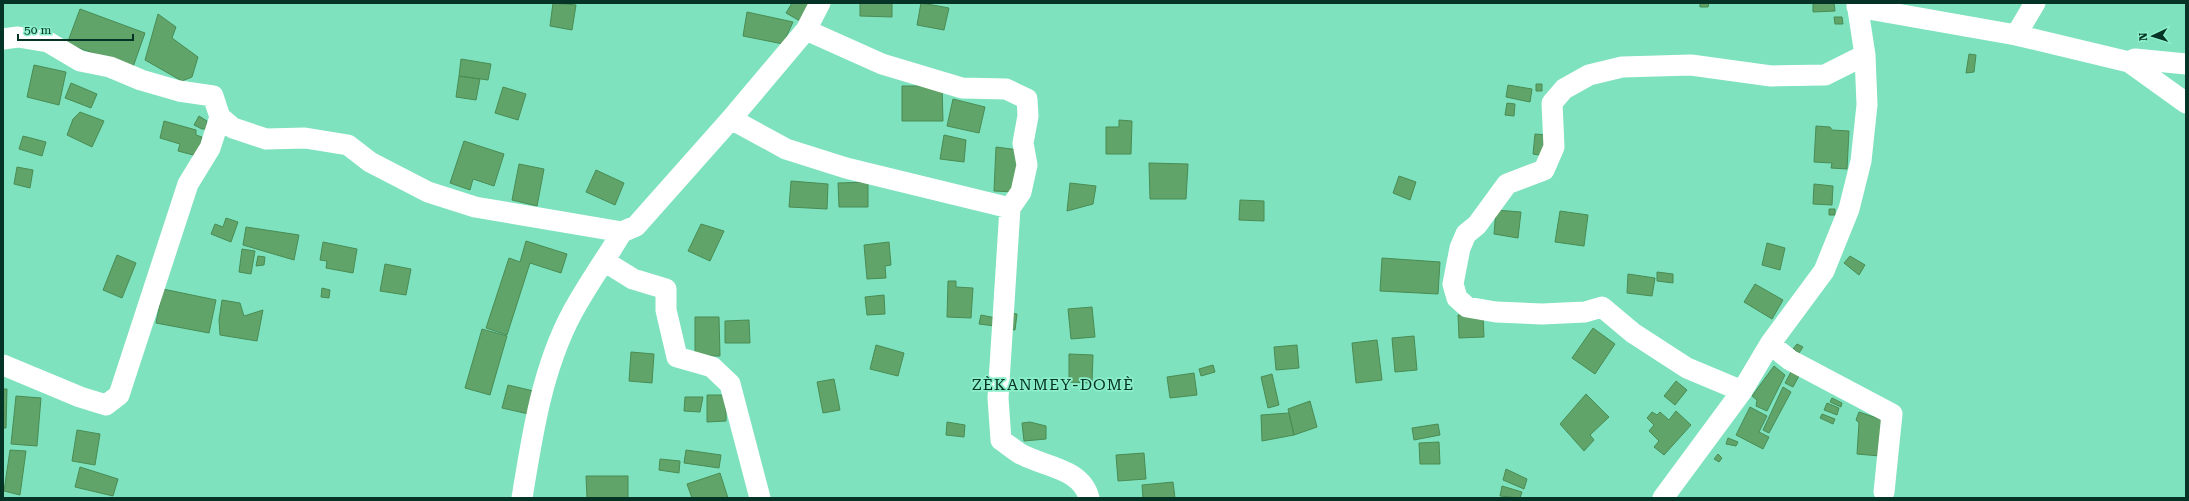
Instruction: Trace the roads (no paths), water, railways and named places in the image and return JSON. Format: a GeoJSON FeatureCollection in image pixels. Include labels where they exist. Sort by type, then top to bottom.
{"type":"FeatureCollection","features":[{"type":"Feature","properties":{"kind":"street"},"geometry":{"type":"LineString","coordinates":[[3,39],[18,37],[48,42],[80,61],[110,67],[141,80],[179,90],[213,96],[220,118],[233,128],[266,139],[305,138],[348,145],[370,162],[428,192],[475,207],[622,232],[636,226],[731,119],[806,30],[820,3]]}},
{"type":"Feature","properties":{"kind":"street"},"geometry":{"type":"LineString","coordinates":[[2016,34],[2034,3]]}},
{"type":"Feature","properties":{"kind":"street"},"geometry":{"type":"LineString","coordinates":[[1663,498],[1742,391],[1770,344],[1824,271],[1849,208],[1861,161],[1868,105],[1865,55],[1857,5],[2016,34],[2129,62],[2186,103]]}},
{"type":"Feature","properties":{"kind":"street"},"geometry":{"type":"LineString","coordinates":[[806,30],[882,64],[962,88],[1006,89],[1027,99],[1028,116],[1023,143],[1027,165],[1020,192],[1010,208],[998,398],[1001,440],[1020,454],[1057,466],[1086,487],[1089,498]]}},
{"type":"Feature","properties":{"kind":"street"},"geometry":{"type":"LineString","coordinates":[[1742,391],[1688,368],[1633,333],[1602,307],[1585,312],[1542,314],[1496,312],[1466,307],[1457,298],[1453,284],[1460,248],[1466,234],[1477,225],[1507,184],[1544,170],[1554,147],[1552,103],[1564,89],[1589,75],[1622,67],[1691,65],[1771,76],[1825,75],[1865,55]]}},
{"type":"Feature","properties":{"kind":"street"},"geometry":{"type":"LineString","coordinates":[[2129,62],[2135,59],[2186,64]]}},
{"type":"Feature","properties":{"kind":"street"},"geometry":{"type":"LineString","coordinates":[[3,365],[80,397],[106,405],[119,395],[188,184],[210,148],[220,118]]}},
{"type":"Feature","properties":{"kind":"street"},"geometry":{"type":"LineString","coordinates":[[731,119],[786,149],[846,168],[1010,208]]}},
{"type":"Feature","properties":{"kind":"street"},"geometry":{"type":"LineString","coordinates":[[522,498],[531,437],[554,354],[572,313],[622,232]]}},
{"type":"Feature","properties":{"kind":"street"},"geometry":{"type":"LineString","coordinates":[[604,260],[633,279],[666,290],[666,310],[677,357],[712,367],[730,384],[760,498]]}},
{"type":"Feature","properties":{"kind":"street"},"geometry":{"type":"LineString","coordinates":[[1770,344],[1790,360],[1892,414],[1884,492]]}},
{"type":"Feature","properties":{"kind":"district","name":"ZÈKANMEY-DOMÈ"},"geometry":{"type":"Point","coordinates":[1053,384]}}]}
